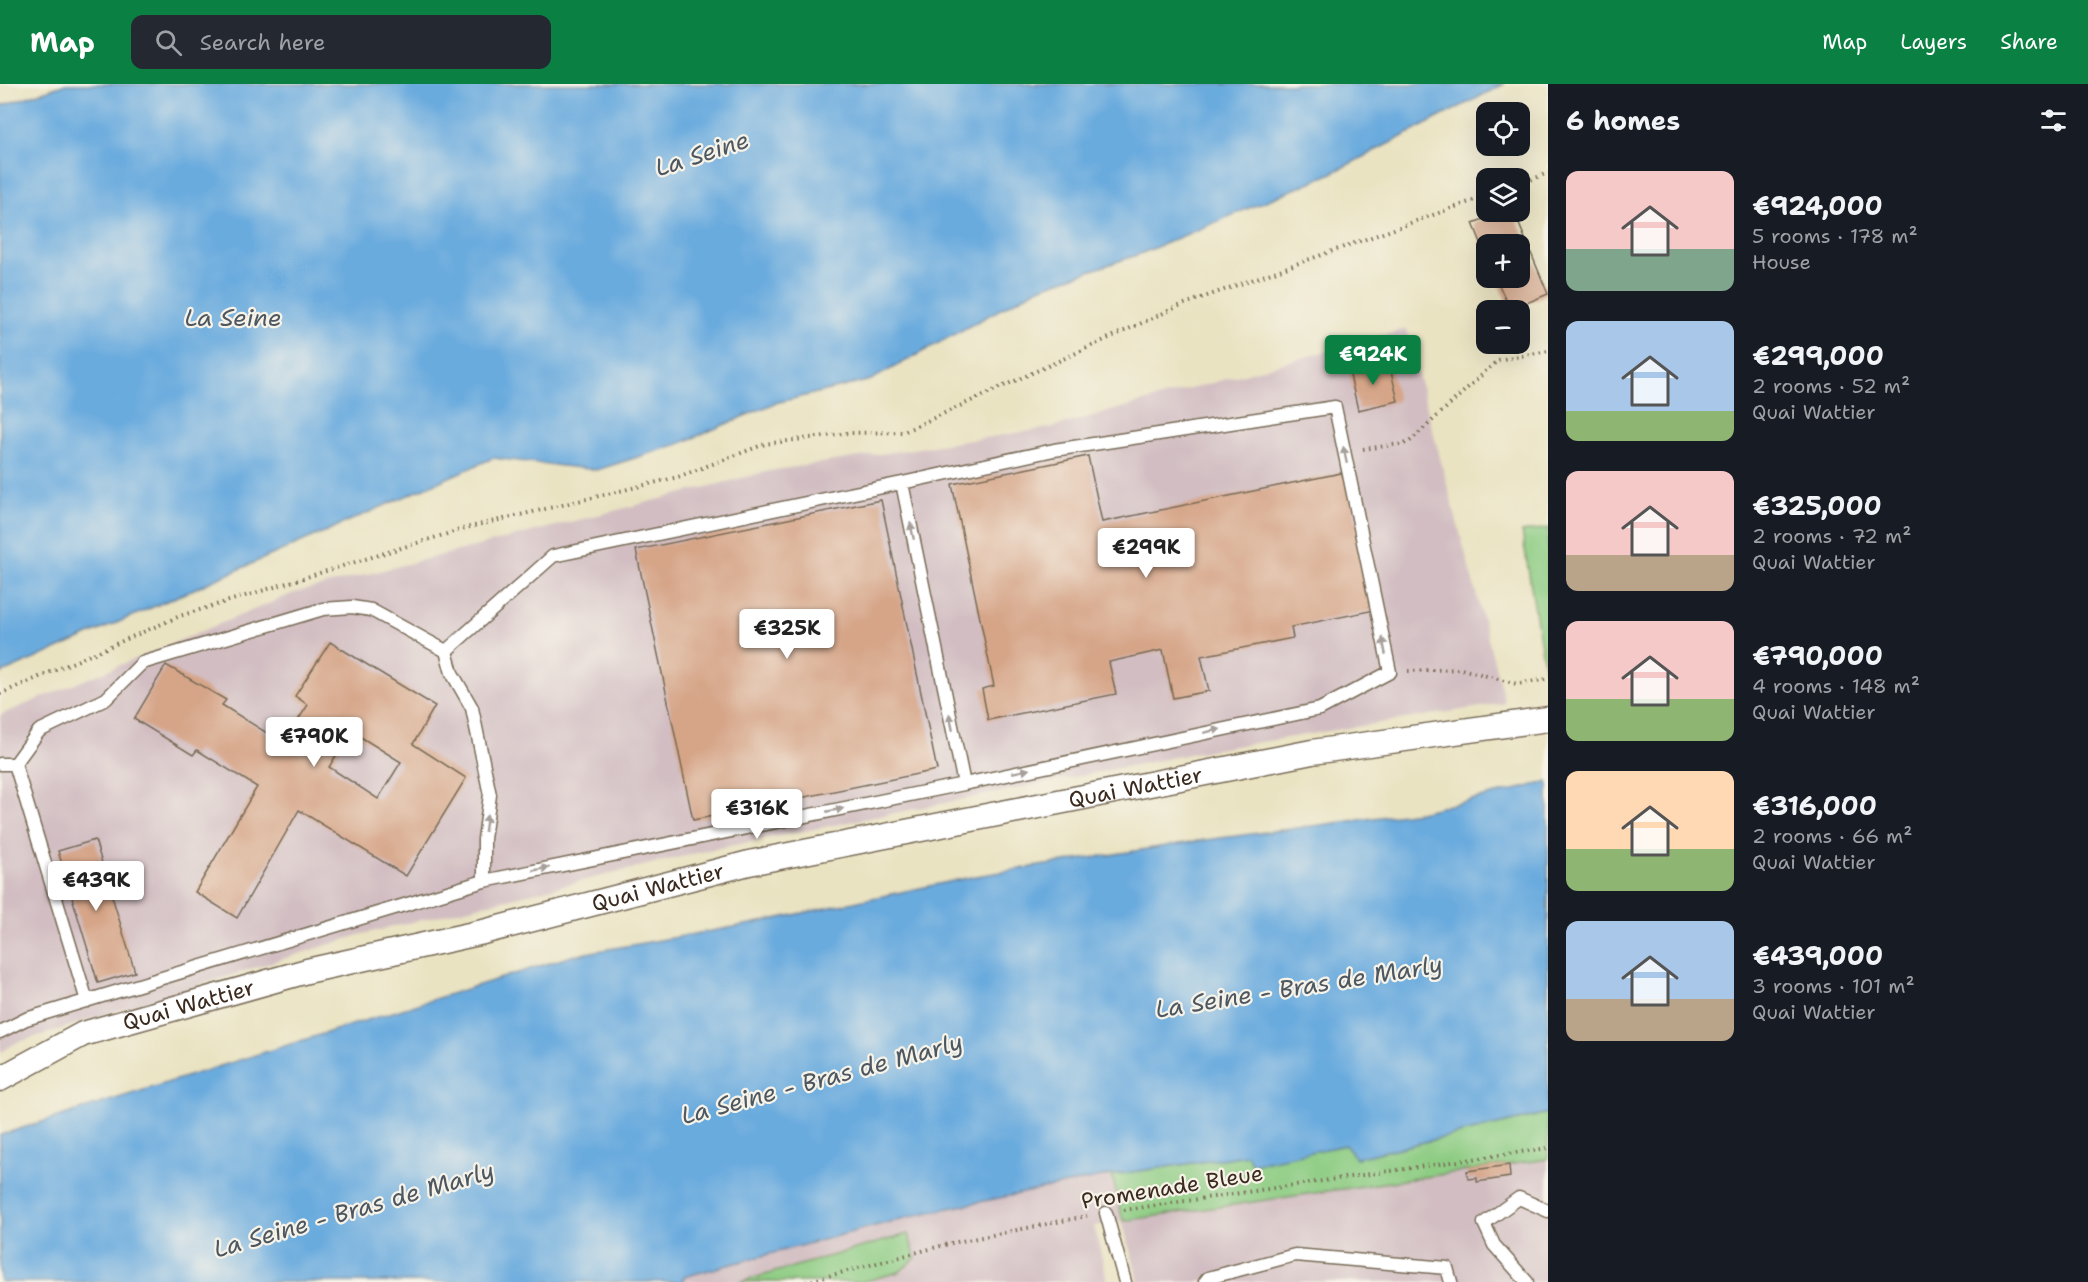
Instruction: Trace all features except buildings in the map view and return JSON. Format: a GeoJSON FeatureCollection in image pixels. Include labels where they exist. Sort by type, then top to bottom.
{"type":"FeatureCollection","features":[{"type":"Feature","properties":{"kind":"street","name":"Quai Wattier"},"geometry":{"type":"LineString","coordinates":[[0,1079],[83,1034],[307,971],[483,932],[749,864],[1312,752],[1548,719]]}},
{"type":"Feature","properties":{"kind":"lane"},"geometry":{"type":"LineString","coordinates":[[0,1032],[26,1019],[484,881],[1320,709],[1390,672],[1335,406],[1054,450],[553,556],[446,651]]}},
{"type":"Feature","properties":{"kind":"lane"},"geometry":{"type":"LineString","coordinates":[[902,483],[964,784]]}},
{"type":"Feature","properties":{"kind":"lane"},"geometry":{"type":"LineString","coordinates":[[15,764],[39,731],[106,699],[142,663],[322,609],[352,607],[371,610],[446,651],[452,673],[472,708],[490,795],[484,839],[484,881]]}},
{"type":"Feature","properties":{"kind":"lane"},"geometry":{"type":"LineString","coordinates":[[0,764],[15,764]]}},
{"type":"Feature","properties":{"kind":"lane"},"geometry":{"type":"LineString","coordinates":[[15,764],[87,1001]]}},
{"type":"Feature","properties":{"kind":"lane"},"geometry":{"type":"LineString","coordinates":[[1527,1282],[1494,1245],[1484,1223],[1520,1198],[1548,1211]]}},
{"type":"Feature","properties":{"kind":"lane"},"geometry":{"type":"LineString","coordinates":[[1106,1213],[1125,1282]]}},
{"type":"Feature","properties":{"kind":"lane"},"geometry":{"type":"LineString","coordinates":[[1205,1282],[1209,1278],[1295,1255],[1447,1268],[1451,1282]]}},
{"type":"Feature","properties":{"kind":"path"},"geometry":{"type":"LineString","coordinates":[[1530,180],[1548,173]]}},
{"type":"Feature","properties":{"kind":"path"},"geometry":{"type":"LineString","coordinates":[[0,694],[180,616],[466,528],[678,477],[765,444],[848,433],[903,432],[1179,306],[1476,200]]}},
{"type":"Feature","properties":{"kind":"path"},"geometry":{"type":"LineString","coordinates":[[1345,452],[1408,443],[1498,360],[1548,351]]}},
{"type":"Feature","properties":{"kind":"path"},"geometry":{"type":"LineString","coordinates":[[1390,672],[1461,669],[1517,684],[1548,679]]}},
{"type":"Feature","properties":{"kind":"path","name":"Promenade Bleue"},"geometry":{"type":"LineString","coordinates":[[806,1282],[952,1243],[1106,1213],[1548,1148]]}},
{"type":"Feature","properties":{"kind":"shaded area"},"geometry":{"type":"Polygon","coordinates":[[[1406,329],[1505,703],[1210,750],[709,850],[359,935],[16,1043],[0,1053],[0,715],[294,593],[769,471],[1050,428],[1406,329]]]}},
{"type":"Feature","properties":{"kind":"shaded area"},"geometry":{"type":"Polygon","coordinates":[[[1548,1159],[1548,1282],[1139,1282],[1122,1221],[1548,1159]]]}},
{"type":"Feature","properties":{"kind":"shaded area"},"geometry":{"type":"Polygon","coordinates":[[[1112,1175],[1122,1221],[1094,1226],[1108,1282],[862,1282],[899,1272],[908,1234],[740,1282],[684,1282],[682,1277],[920,1214],[1112,1175]]]}},
{"type":"Feature","properties":{"kind":"green space"},"geometry":{"type":"Polygon","coordinates":[[[1548,528],[1548,671],[1545,671],[1522,532],[1548,528]]]}},
{"type":"Feature","properties":{"kind":"green space"},"geometry":{"type":"Polygon","coordinates":[[[1548,1113],[1548,1159],[1123,1221],[1112,1175],[1247,1155],[1252,1164],[1345,1145],[1357,1158],[1548,1113]]]}},
{"type":"Feature","properties":{"kind":"green space"},"geometry":{"type":"Polygon","coordinates":[[[908,1234],[916,1258],[899,1272],[862,1282],[740,1282],[908,1234]]]}},
{"type":"Feature","properties":{"kind":"water","name":"La Seine"},"geometry":{"type":"Polygon","coordinates":[[[66,84],[1504,84],[1330,174],[1140,254],[1039,288],[871,380],[775,403],[679,444],[597,470],[493,458],[0,674],[0,106],[66,84]]]}},
{"type":"Feature","properties":{"kind":"water","name":"La Seine - Bras de Marly"},"geometry":{"type":"Polygon","coordinates":[[[1548,782],[1548,1113],[1356,1158],[1345,1145],[1252,1164],[1247,1155],[1112,1175],[920,1214],[683,1277],[684,1282],[0,1282],[0,1135],[575,955],[751,924],[976,876],[1198,841],[1419,812],[1548,782]]]}}]}
